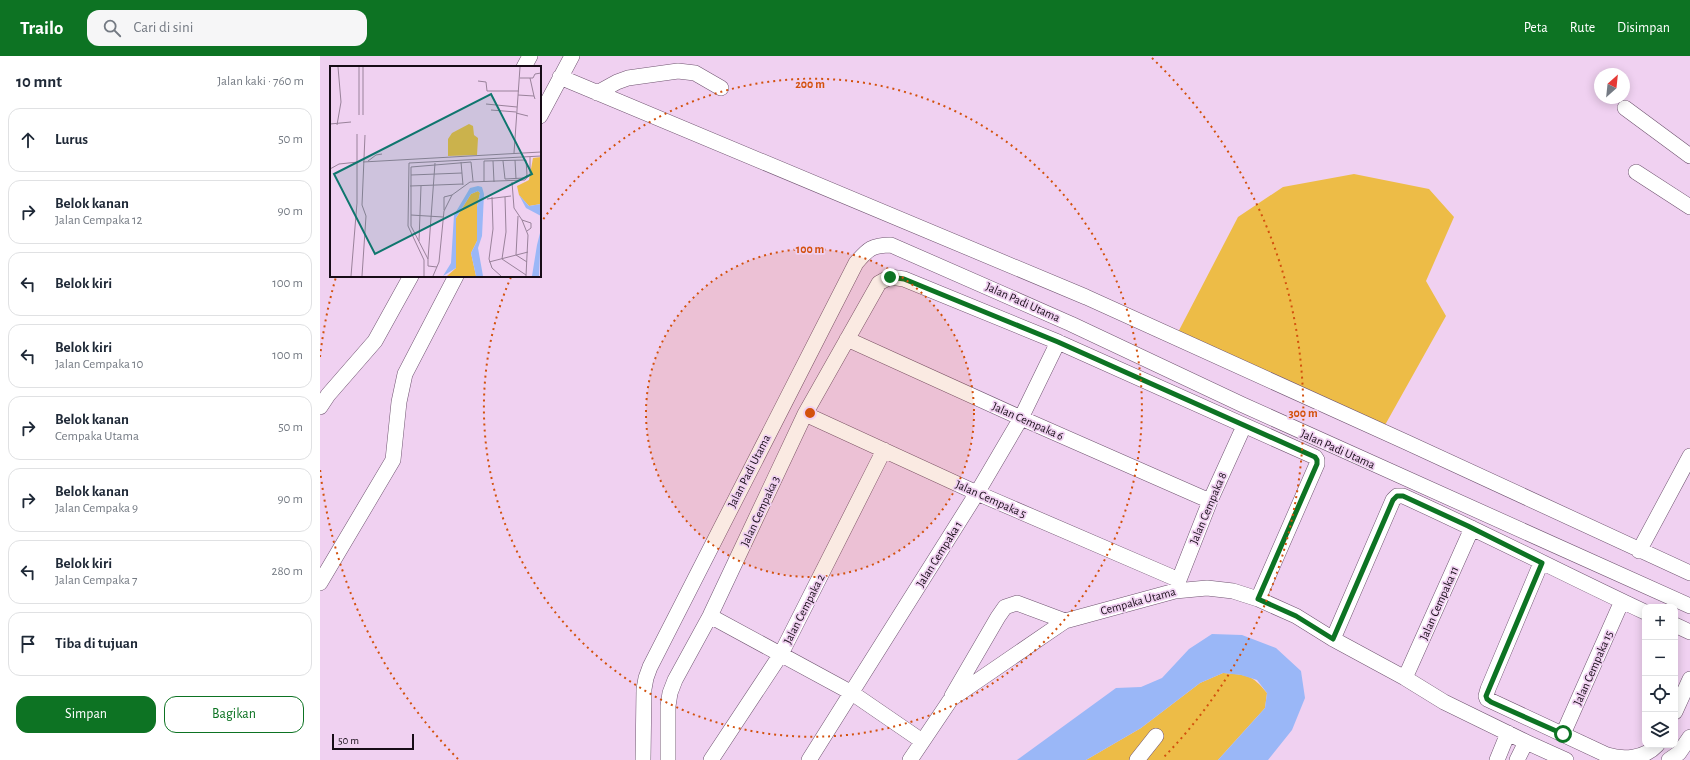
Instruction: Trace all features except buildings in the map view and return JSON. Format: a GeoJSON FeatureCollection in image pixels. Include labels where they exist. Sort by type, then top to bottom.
{"type":"FeatureCollection","features":[{"type":"Feature","properties":{"kind":"street"},"geometry":{"type":"LineString","coordinates":[[541,114],[572,56]]}},
{"type":"Feature","properties":{"kind":"street"},"geometry":{"type":"LineString","coordinates":[[597,93],[628,78],[678,71],[695,73],[721,88]]}},
{"type":"Feature","properties":{"kind":"street"},"geometry":{"type":"LineString","coordinates":[[560,77],[1086,297],[1690,573]]}},
{"type":"Feature","properties":{"kind":"street"},"geometry":{"type":"LineString","coordinates":[[1624,108],[1690,156]]}},
{"type":"Feature","properties":{"kind":"street"},"geometry":{"type":"LineString","coordinates":[[1636,172],[1690,207]]}},
{"type":"Feature","properties":{"kind":"street","name":"Jalan Padi Utama"},"geometry":{"type":"LineString","coordinates":[[643,760],[644,689],[650,667],[856,263],[866,251],[877,245],[891,245],[1064,320],[1243,405],[1690,606]]}},
{"type":"Feature","properties":{"kind":"street"},"geometry":{"type":"LineString","coordinates":[[320,408],[328,395],[375,341],[410,277]]}},
{"type":"Feature","properties":{"kind":"street"},"geometry":{"type":"LineString","coordinates":[[320,584],[393,460],[398,402],[405,374],[455,277]]}},
{"type":"Feature","properties":{"kind":"street","name":"Jalan Cempaka 3"},"geometry":{"type":"LineString","coordinates":[[668,760],[670,693],[675,680],[710,616],[805,414],[879,283],[890,277],[904,279],[1058,342]]}},
{"type":"Feature","properties":{"kind":"street","name":"Jalan Cempaka 6"},"geometry":{"type":"LineString","coordinates":[[847,339],[1021,418],[1210,501]]}},
{"type":"Feature","properties":{"kind":"street"},"geometry":{"type":"LineString","coordinates":[[1058,342],[1315,457],[1317,464],[1258,599]]}},
{"type":"Feature","properties":{"kind":"street","name":"Jalan Cempaka 1"},"geometry":{"type":"LineString","coordinates":[[809,760],[977,493],[1021,418],[1058,342]]}},
{"type":"Feature","properties":{"kind":"street","name":"Jalan Cempaka 5"},"geometry":{"type":"LineString","coordinates":[[805,414],[1177,585]]}},
{"type":"Feature","properties":{"kind":"street","name":"Jalan Cempaka 8"},"geometry":{"type":"LineString","coordinates":[[1177,585],[1210,501],[1244,426]]}},
{"type":"Feature","properties":{"kind":"street","name":"Jalan Cempaka 2"},"geometry":{"type":"LineString","coordinates":[[711,760],[780,654],[884,450]]}},
{"type":"Feature","properties":{"kind":"street"},"geometry":{"type":"LineString","coordinates":[[1639,550],[1690,458]]}},
{"type":"Feature","properties":{"kind":"street"},"geometry":{"type":"LineString","coordinates":[[1333,639],[1393,500],[1397,496],[1403,496],[1472,528],[1642,611]]}},
{"type":"Feature","properties":{"kind":"street","name":"Jalan Cempaka 11"},"geometry":{"type":"LineString","coordinates":[[1405,678],[1472,528]]}},
{"type":"Feature","properties":{"kind":"street"},"geometry":{"type":"LineString","coordinates":[[1542,563],[1486,696],[1487,699],[1607,755],[1619,758],[1631,758],[1645,753],[1652,748]]}},
{"type":"Feature","properties":{"kind":"street","name":"Cempaka Utama"},"geometry":{"type":"LineString","coordinates":[[910,760],[951,699],[1065,621],[1177,585],[1233,590],[1258,599],[1296,616],[1333,639],[1405,678],[1444,702],[1566,760]]}},
{"type":"Feature","properties":{"kind":"street","name":"Jalan Cempaka 15"},"geometry":{"type":"LineString","coordinates":[[1563,734],[1622,601]]}},
{"type":"Feature","properties":{"kind":"street"},"geometry":{"type":"LineString","coordinates":[[951,699],[1005,607],[1017,603],[1065,621]]}},
{"type":"Feature","properties":{"kind":"street"},"geometry":{"type":"LineString","coordinates":[[710,616],[852,693],[922,741]]}},
{"type":"Feature","properties":{"kind":"street"},"geometry":{"type":"LineString","coordinates":[[1678,626],[1690,632]]}},
{"type":"Feature","properties":{"kind":"street"},"geometry":{"type":"LineString","coordinates":[[1678,705],[1690,679]]}},
{"type":"Feature","properties":{"kind":"street"},"geometry":{"type":"LineString","coordinates":[[1497,760],[1508,733]]}},
{"type":"Feature","properties":{"kind":"street"},"geometry":{"type":"LineString","coordinates":[[1137,760],[1156,736]]}},
{"type":"Feature","properties":{"kind":"street"},"geometry":{"type":"LineString","coordinates":[[1669,760],[1679,753],[1690,737]]}},
{"type":"Feature","properties":{"kind":"street"},"geometry":{"type":"LineString","coordinates":[[1517,760],[1526,742]]}},
{"type":"Feature","properties":{"kind":"shaded area"},"geometry":{"type":"Polygon","coordinates":[[[1354,174],[1429,189],[1454,217],[1426,281],[1446,316],[1380,434],[1174,340],[1238,217],[1283,187],[1354,174]]]}},
{"type":"Feature","properties":{"kind":"shaded area"},"geometry":{"type":"Polygon","coordinates":[[[1223,673],[1243,675],[1253,679],[1267,693],[1265,708],[1218,760],[1086,760],[1141,728],[1200,683],[1223,673]]]}},
{"type":"Feature","properties":{"kind":"water"},"geometry":{"type":"Polygon","coordinates":[[[1212,634],[1242,635],[1276,648],[1301,671],[1305,698],[1292,730],[1268,760],[1218,760],[1265,708],[1267,693],[1257,680],[1241,675],[1223,673],[1200,683],[1141,728],[1086,760],[1017,760],[1116,688],[1141,687],[1162,678],[1189,649],[1212,634]]]}},
{"type":"Feature","properties":{"kind":"route"},"geometry":{"type":"LineString","coordinates":[[890,277],[904,279],[1058,342],[1315,457],[1317,464],[1258,599],[1296,616],[1333,639],[1393,500],[1397,496],[1403,496],[1468,526],[1542,563],[1486,696],[1491,702],[1563,734]]}}]}
